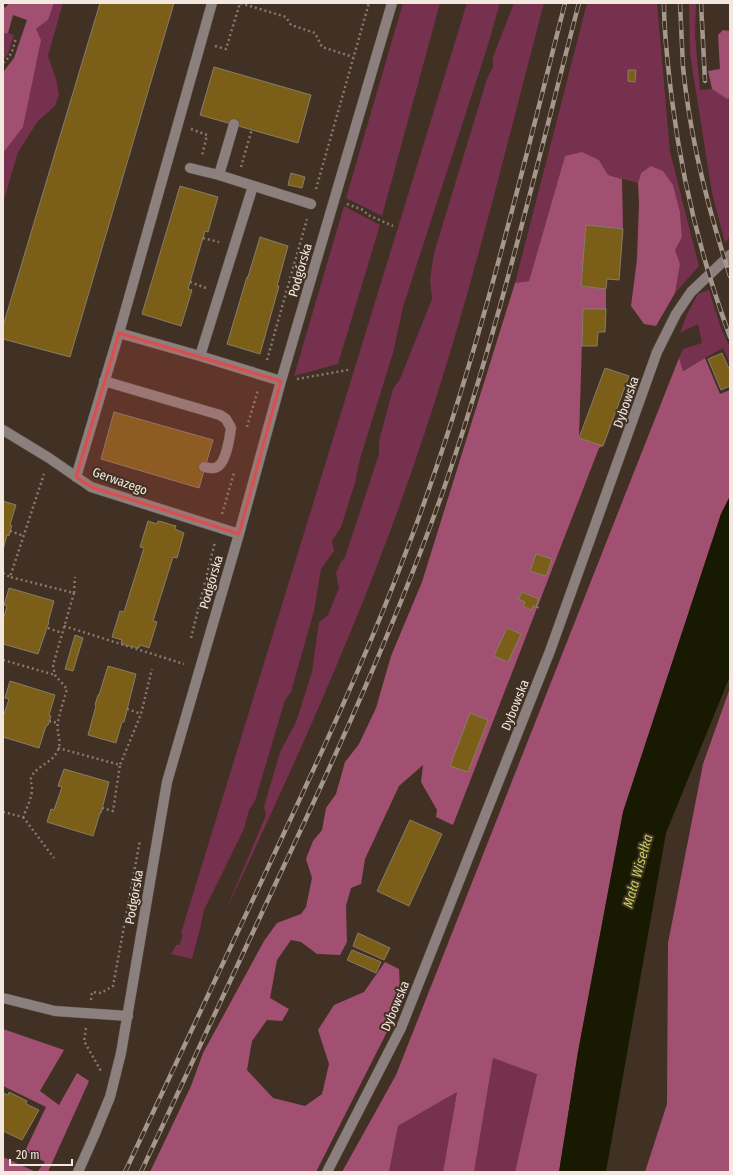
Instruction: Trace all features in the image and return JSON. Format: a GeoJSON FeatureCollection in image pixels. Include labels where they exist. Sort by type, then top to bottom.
{"type":"FeatureCollection","features":[{"type":"Feature","properties":{"kind":"street"},"geometry":{"type":"LineString","coordinates":[[76,477],[119,333],[212,3]]}},
{"type":"Feature","properties":{"kind":"street","name":"Podgórska"},"geometry":{"type":"LineString","coordinates":[[78,1172],[110,1097],[122,1053],[167,782],[239,534],[281,381],[392,3]]}},
{"type":"Feature","properties":{"kind":"street"},"geometry":{"type":"LineString","coordinates":[[219,175],[234,124]]}},
{"type":"Feature","properties":{"kind":"street"},"geometry":{"type":"LineString","coordinates":[[194,169],[219,175],[311,204]]}},
{"type":"Feature","properties":{"kind":"street"},"geometry":{"type":"LineString","coordinates":[[200,356],[253,186]]}},
{"type":"Feature","properties":{"kind":"street","name":"Dybowska"},"geometry":{"type":"LineString","coordinates":[[327,1172],[404,1021],[550,651],[643,396],[657,352],[676,314],[691,292],[730,256]]}},
{"type":"Feature","properties":{"kind":"street"},"geometry":{"type":"LineString","coordinates":[[119,333],[281,381]]}},
{"type":"Feature","properties":{"kind":"street"},"geometry":{"type":"LineString","coordinates":[[104,381],[220,415],[226,419],[231,428],[222,463],[218,467],[210,469],[204,467]]}},
{"type":"Feature","properties":{"kind":"street","name":"Gerwazego"},"geometry":{"type":"LineString","coordinates":[[3,430],[49,458],[91,487],[239,534]]}},
{"type":"Feature","properties":{"kind":"street"},"geometry":{"type":"LineString","coordinates":[[3,998],[55,1011],[128,1016]]}},
{"type":"Feature","properties":{"kind":"path"},"geometry":{"type":"LineString","coordinates":[[211,44],[226,49],[240,3],[286,17],[291,25],[315,33],[322,46],[353,57]]}},
{"type":"Feature","properties":{"kind":"path"},"geometry":{"type":"LineString","coordinates":[[3,63],[12,53],[16,38]]}},
{"type":"Feature","properties":{"kind":"path"},"geometry":{"type":"LineString","coordinates":[[187,128],[208,135],[194,169]]}},
{"type":"Feature","properties":{"kind":"path"},"geometry":{"type":"LineString","coordinates":[[237,181],[252,129]]}},
{"type":"Feature","properties":{"kind":"path"},"geometry":{"type":"LineString","coordinates":[[334,200],[363,210],[368,215],[393,226]]}},
{"type":"Feature","properties":{"kind":"path"},"geometry":{"type":"LineString","coordinates":[[203,238],[219,242],[218,248]]}},
{"type":"Feature","properties":{"kind":"path"},"geometry":{"type":"LineString","coordinates":[[204,295],[208,281]]}},
{"type":"Feature","properties":{"kind":"path"},"geometry":{"type":"LineString","coordinates":[[190,282],[206,288]]}},
{"type":"Feature","properties":{"kind":"path"},"geometry":{"type":"LineString","coordinates":[[281,381],[348,370]]}},
{"type":"Feature","properties":{"kind":"path"},"geometry":{"type":"LineString","coordinates":[[10,577],[49,458]]}},
{"type":"Feature","properties":{"kind":"path"},"geometry":{"type":"LineString","coordinates":[[215,511],[222,513]]}},
{"type":"Feature","properties":{"kind":"path"},"geometry":{"type":"LineString","coordinates":[[10,531],[24,536]]}},
{"type":"Feature","properties":{"kind":"path"},"geometry":{"type":"LineString","coordinates":[[3,573],[10,577],[74,593]]}},
{"type":"Feature","properties":{"kind":"path"},"geometry":{"type":"LineString","coordinates":[[23,817],[32,791],[30,779],[32,775],[36,770],[47,763],[58,748],[58,723],[67,690],[55,676],[52,665],[74,593],[75,577]]}},
{"type":"Feature","properties":{"kind":"path"},"geometry":{"type":"LineString","coordinates":[[64,626],[184,664]]}},
{"type":"Feature","properties":{"kind":"path"},"geometry":{"type":"LineString","coordinates":[[48,628],[62,633]]}},
{"type":"Feature","properties":{"kind":"path"},"geometry":{"type":"LineString","coordinates":[[3,660],[55,676]]}},
{"type":"Feature","properties":{"kind":"path"},"geometry":{"type":"LineString","coordinates":[[102,808],[113,811],[120,765],[141,714],[152,669]]}},
{"type":"Feature","properties":{"kind":"path"},"geometry":{"type":"LineString","coordinates":[[127,709],[141,714]]}},
{"type":"Feature","properties":{"kind":"path"},"geometry":{"type":"LineString","coordinates":[[49,721],[58,723]]}},
{"type":"Feature","properties":{"kind":"path"},"geometry":{"type":"LineString","coordinates":[[58,748],[120,765]]}},
{"type":"Feature","properties":{"kind":"path"},"geometry":{"type":"LineString","coordinates":[[3,812],[23,817],[54,858]]}},
{"type":"Feature","properties":{"kind":"highlighted area"},"geometry":{"type":"Polygon","coordinates":[[[119,333],[281,381],[239,534],[91,487],[76,477],[119,333]]]}},
{"type":"Feature","properties":{"kind":"shaded area"},"geometry":{"type":"Polygon","coordinates":[[[9,3],[54,3],[48,20],[36,29],[41,40],[23,127],[3,153],[3,74],[14,58],[27,20],[13,15],[8,33],[3,34],[3,8],[9,3]]]}},
{"type":"Feature","properties":{"kind":"shaded area"},"geometry":{"type":"Polygon","coordinates":[[[54,3],[63,3],[48,56],[56,79],[59,95],[55,106],[38,121],[18,152],[3,203],[3,153],[8,145],[36,29],[48,20],[54,3]]]}},
{"type":"Feature","properties":{"kind":"shaded area"},"geometry":{"type":"Polygon","coordinates":[[[403,3],[440,3],[382,216],[346,198],[403,3]]]}},
{"type":"Feature","properties":{"kind":"shaded area"},"geometry":{"type":"Polygon","coordinates":[[[467,3],[500,3],[487,48],[403,307],[393,353],[360,459],[355,483],[341,527],[332,541],[334,551],[321,569],[314,611],[291,692],[285,700],[255,801],[249,810],[244,829],[204,910],[192,959],[171,954],[176,945],[179,945],[183,935],[181,933],[467,3]]]}},
{"type":"Feature","properties":{"kind":"shaded area"},"geometry":{"type":"Polygon","coordinates":[[[514,3],[544,3],[488,219],[442,379],[404,493],[358,614],[281,793],[226,910],[266,815],[264,807],[280,752],[296,722],[312,672],[319,622],[328,615],[339,588],[336,573],[345,557],[379,454],[379,441],[393,389],[400,379],[432,299],[430,280],[434,253],[487,79],[493,67],[493,57],[514,3]]]}},
{"type":"Feature","properties":{"kind":"shaded area"},"geometry":{"type":"Polygon","coordinates":[[[587,3],[657,3],[670,152],[699,266],[675,293],[680,264],[674,250],[682,237],[680,212],[673,185],[641,173],[638,183],[608,175],[599,160],[565,156],[529,281],[515,283],[587,3]]]}},
{"type":"Feature","properties":{"kind":"shaded area"},"geometry":{"type":"Polygon","coordinates":[[[689,3],[696,3],[695,35],[700,90],[712,89],[727,99],[730,97],[730,236],[725,243],[712,193],[690,54],[689,3]]]}},
{"type":"Feature","properties":{"kind":"shaded area"},"geometry":{"type":"Polygon","coordinates":[[[723,30],[730,31],[730,97],[727,99],[712,89],[708,71],[720,69],[718,35],[723,30]]]}},
{"type":"Feature","properties":{"kind":"shaded area"},"geometry":{"type":"Polygon","coordinates":[[[8,33],[14,35],[8,54],[3,60],[3,34],[8,33]]]}},
{"type":"Feature","properties":{"kind":"shaded area"},"geometry":{"type":"Polygon","coordinates":[[[582,152],[599,160],[608,175],[622,179],[623,229],[586,225],[582,286],[606,289],[606,309],[583,309],[579,438],[603,446],[599,448],[453,825],[436,817],[437,810],[421,782],[423,765],[399,786],[365,859],[361,884],[351,888],[346,906],[347,942],[340,955],[317,954],[301,942],[291,940],[277,960],[270,998],[289,1009],[282,1021],[267,1020],[252,1041],[247,1070],[273,1098],[305,1106],[322,1094],[329,1064],[318,1030],[334,1005],[364,992],[385,962],[399,969],[400,989],[391,1024],[316,1172],[150,1172],[191,1086],[203,1053],[264,941],[277,923],[301,914],[306,907],[312,878],[306,859],[313,841],[322,830],[326,808],[336,794],[345,762],[359,744],[376,708],[391,656],[422,582],[515,283],[529,281],[565,156],[582,152]]]}},
{"type":"Feature","properties":{"kind":"shaded area"},"geometry":{"type":"Polygon","coordinates":[[[651,166],[663,171],[673,185],[680,212],[682,237],[675,250],[680,264],[675,293],[656,326],[644,324],[631,306],[637,259],[639,204],[638,183],[641,173],[651,166]]]}},
{"type":"Feature","properties":{"kind":"shaded area"},"geometry":{"type":"Polygon","coordinates":[[[344,206],[380,225],[338,364],[294,376],[344,206]]]}},
{"type":"Feature","properties":{"kind":"shaded area"},"geometry":{"type":"Polygon","coordinates":[[[709,290],[721,328],[730,348],[730,364],[723,348],[682,371],[679,358],[683,349],[702,343],[698,324],[680,333],[687,314],[698,294],[709,290]]]}},
{"type":"Feature","properties":{"kind":"shaded area"},"geometry":{"type":"Polygon","coordinates":[[[679,358],[683,371],[705,358],[720,394],[730,390],[730,496],[721,514],[623,812],[578,1052],[559,1172],[515,1172],[537,1074],[493,1058],[474,1172],[443,1172],[457,1092],[398,1126],[389,1172],[342,1172],[396,1075],[679,358]]]}},
{"type":"Feature","properties":{"kind":"shaded area"},"geometry":{"type":"Polygon","coordinates":[[[730,688],[730,1172],[645,1172],[667,1104],[668,943],[703,764],[730,688]]]}},
{"type":"Feature","properties":{"kind":"shaded area"},"geometry":{"type":"Polygon","coordinates":[[[3,1029],[64,1050],[40,1091],[59,1105],[77,1073],[89,1081],[48,1172],[37,1172],[45,1162],[25,1151],[46,1107],[3,1086],[3,1029]]]}},
{"type":"Feature","properties":{"kind":"shaded area"},"geometry":{"type":"Polygon","coordinates":[[[493,1058],[537,1073],[515,1172],[474,1172],[493,1058]]]}},
{"type":"Feature","properties":{"kind":"shaded area"},"geometry":{"type":"Polygon","coordinates":[[[457,1092],[443,1172],[389,1172],[398,1126],[457,1092]]]}},
{"type":"Feature","properties":{"kind":"shaded area"},"geometry":{"type":"Polygon","coordinates":[[[3,1157],[36,1172],[3,1172],[3,1157]]]}},
{"type":"Feature","properties":{"kind":"water","name":"Mała Wisełka"},"geometry":{"type":"Polygon","coordinates":[[[730,496],[730,676],[666,833],[606,1172],[559,1172],[578,1052],[623,812],[721,514],[730,496]]]}},
{"type":"Feature","properties":{"kind":"building"},"geometry":{"type":"Polygon","coordinates":[[[100,3],[174,3],[70,357],[3,339],[3,326],[100,3]]]}},
{"type":"Feature","properties":{"kind":"building"},"geometry":{"type":"Polygon","coordinates":[[[214,67],[311,95],[298,143],[200,115],[214,67]]]}},
{"type":"Feature","properties":{"kind":"building"},"geometry":{"type":"Polygon","coordinates":[[[628,70],[636,70],[635,82],[628,81],[628,70]]]}},
{"type":"Feature","properties":{"kind":"building"},"geometry":{"type":"Polygon","coordinates":[[[291,173],[305,177],[302,188],[288,185],[291,173]]]}},
{"type":"Feature","properties":{"kind":"building"},"geometry":{"type":"Polygon","coordinates":[[[180,186],[218,197],[208,232],[205,231],[190,282],[188,289],[192,290],[181,326],[142,314],[180,186]]]}},
{"type":"Feature","properties":{"kind":"building"},"geometry":{"type":"Polygon","coordinates":[[[586,225],[623,229],[619,280],[607,279],[606,289],[581,286],[586,225]]]}},
{"type":"Feature","properties":{"kind":"building"},"geometry":{"type":"Polygon","coordinates":[[[260,237],[288,246],[277,286],[279,286],[260,354],[227,344],[260,237]]]}},
{"type":"Feature","properties":{"kind":"building"},"geometry":{"type":"Polygon","coordinates":[[[583,309],[606,309],[605,332],[598,332],[597,346],[582,346],[583,309]]]}},
{"type":"Feature","properties":{"kind":"building"},"geometry":{"type":"Polygon","coordinates":[[[722,353],[730,371],[730,386],[721,390],[708,359],[722,353]]]}},
{"type":"Feature","properties":{"kind":"building"},"geometry":{"type":"Polygon","coordinates":[[[605,368],[629,376],[603,446],[579,438],[605,368]]]}},
{"type":"Feature","properties":{"kind":"building"},"geometry":{"type":"Polygon","coordinates":[[[114,412],[213,440],[199,488],[101,459],[114,412]]]}},
{"type":"Feature","properties":{"kind":"building"},"geometry":{"type":"Polygon","coordinates":[[[3,501],[16,505],[10,525],[12,526],[9,536],[7,535],[3,550],[3,501]]]}},
{"type":"Feature","properties":{"kind":"building"},"geometry":{"type":"Polygon","coordinates":[[[148,521],[157,524],[158,521],[176,526],[175,529],[184,533],[177,558],[173,557],[153,621],[157,622],[149,648],[140,645],[139,648],[125,645],[121,643],[122,640],[112,637],[120,611],[124,612],[144,548],[140,547],[148,521]]]}},
{"type":"Feature","properties":{"kind":"building"},"geometry":{"type":"Polygon","coordinates":[[[536,554],[552,559],[546,576],[530,571],[536,554]]]}},
{"type":"Feature","properties":{"kind":"building"},"geometry":{"type":"Polygon","coordinates":[[[9,588],[54,601],[49,622],[38,654],[3,644],[3,620],[7,606],[4,605],[9,588]]]}},
{"type":"Feature","properties":{"kind":"building"},"geometry":{"type":"Polygon","coordinates":[[[522,592],[539,599],[536,606],[539,608],[533,606],[531,610],[523,606],[525,602],[516,598],[519,598],[522,592]]]}},
{"type":"Feature","properties":{"kind":"building"},"geometry":{"type":"Polygon","coordinates":[[[507,628],[521,634],[508,662],[494,656],[507,628]]]}},
{"type":"Feature","properties":{"kind":"building"},"geometry":{"type":"Polygon","coordinates":[[[75,635],[83,638],[73,671],[65,669],[75,635]]]}},
{"type":"Feature","properties":{"kind":"building"},"geometry":{"type":"Polygon","coordinates":[[[108,666],[136,674],[124,722],[122,722],[116,743],[88,735],[96,706],[95,705],[108,666]]]}},
{"type":"Feature","properties":{"kind":"building"},"geometry":{"type":"Polygon","coordinates":[[[10,681],[55,695],[49,715],[51,716],[39,748],[3,737],[3,717],[9,699],[5,698],[10,681]]]}},
{"type":"Feature","properties":{"kind":"building"},"geometry":{"type":"Polygon","coordinates":[[[470,713],[488,720],[468,772],[450,766],[470,713]]]}},
{"type":"Feature","properties":{"kind":"building"},"geometry":{"type":"Polygon","coordinates":[[[64,769],[109,782],[93,836],[47,822],[51,809],[54,810],[62,787],[58,786],[64,769]]]}},
{"type":"Feature","properties":{"kind":"building"},"geometry":{"type":"Polygon","coordinates":[[[410,820],[442,834],[409,906],[377,891],[410,820]]]}},
{"type":"Feature","properties":{"kind":"building"},"geometry":{"type":"Polygon","coordinates":[[[358,933],[390,948],[384,960],[353,946],[358,933]]]}},
{"type":"Feature","properties":{"kind":"building"},"geometry":{"type":"Polygon","coordinates":[[[352,950],[381,962],[376,973],[347,960],[352,950]]]}},
{"type":"Feature","properties":{"kind":"building"},"geometry":{"type":"Polygon","coordinates":[[[9,1092],[27,1101],[26,1104],[39,1110],[22,1140],[3,1131],[3,1093],[8,1095],[9,1092]]]}},
{"type":"Feature","properties":{"kind":"railway"},"geometry":{"type":"LineString","coordinates":[[125,1172],[318,760],[353,682],[401,565],[450,427],[492,287],[565,3]]}},
{"type":"Feature","properties":{"kind":"railway"},"geometry":{"type":"LineString","coordinates":[[141,1172],[297,839],[363,692],[424,544],[462,433],[499,311],[579,3]]}},
{"type":"Feature","properties":{"kind":"railway"},"geometry":{"type":"LineString","coordinates":[[664,3],[668,64],[681,160],[702,250],[730,337]]}},
{"type":"Feature","properties":{"kind":"railway"},"geometry":{"type":"LineString","coordinates":[[680,3],[683,67],[690,120],[707,199],[730,276]]}},
{"type":"Feature","properties":{"kind":"railway"},"geometry":{"type":"LineString","coordinates":[[701,3],[705,81]]}}]}
